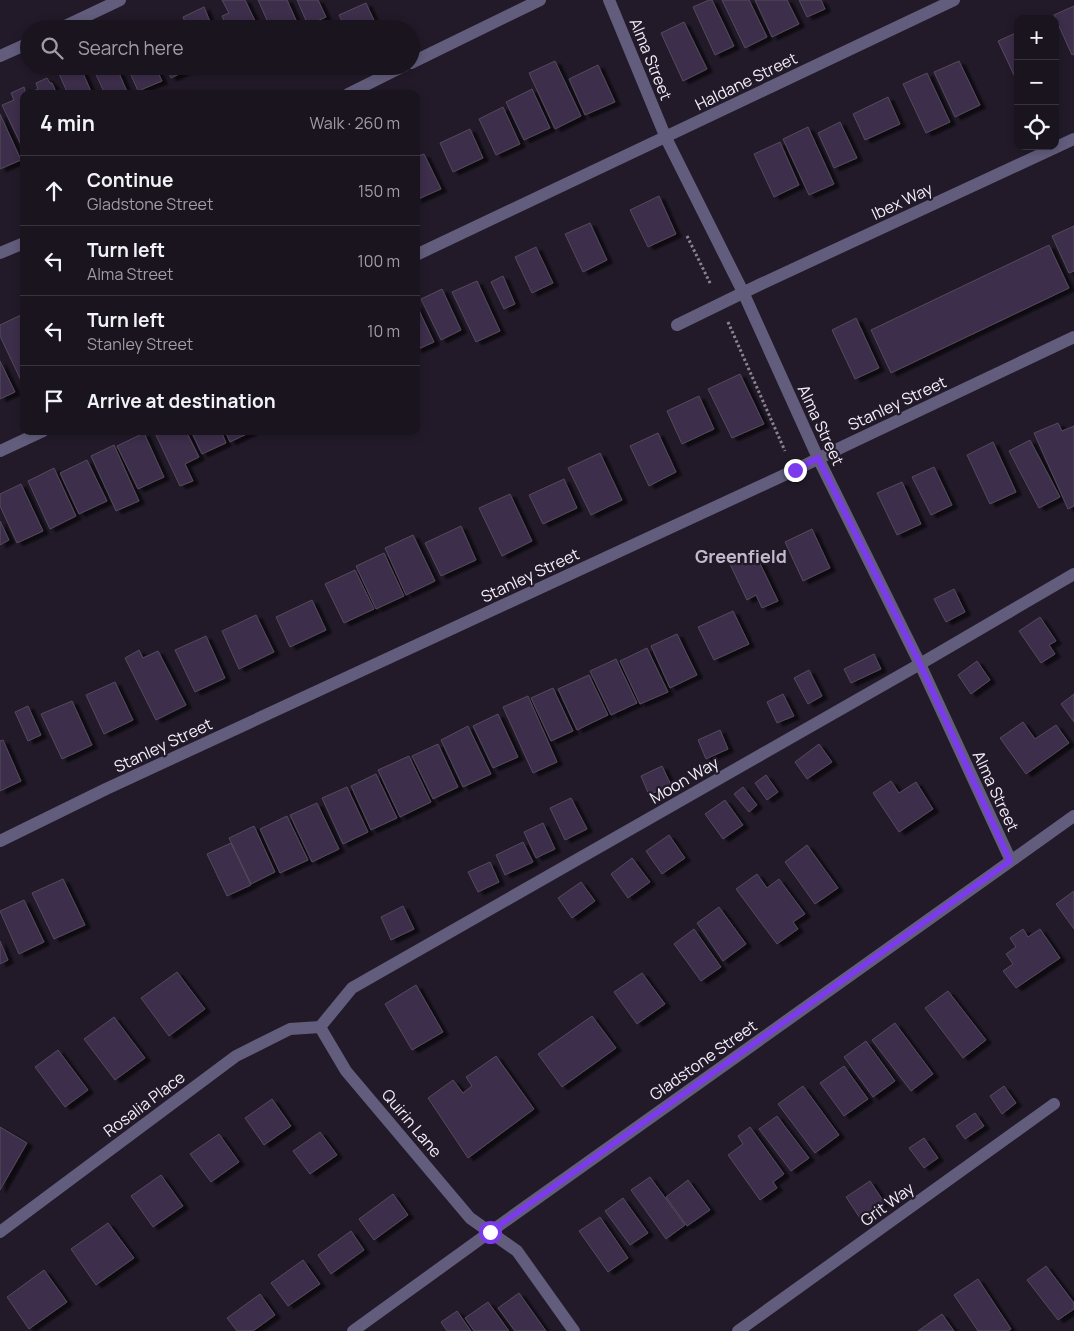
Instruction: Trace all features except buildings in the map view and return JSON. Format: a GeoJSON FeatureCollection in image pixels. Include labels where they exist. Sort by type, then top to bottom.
{"type":"FeatureCollection","features":[{"type":"Feature","properties":{"kind":"street"},"geometry":{"type":"LineString","coordinates":[[78,20],[120,0]]}},
{"type":"Feature","properties":{"kind":"street"},"geometry":{"type":"LineString","coordinates":[[420,59],[540,0]]}},
{"type":"Feature","properties":{"kind":"street","name":"Alma Street"},"geometry":{"type":"LineString","coordinates":[[610,0],[666,138],[743,292],[818,458],[920,664],[1010,861]]}},
{"type":"Feature","properties":{"kind":"street","name":"Haldane Street"},"geometry":{"type":"LineString","coordinates":[[420,254],[954,0]]}},
{"type":"Feature","properties":{"kind":"street"},"geometry":{"type":"LineString","coordinates":[[0,56],[20,47]]}},
{"type":"Feature","properties":{"kind":"street"},"geometry":{"type":"LineString","coordinates":[[356,90],[386,75]]}},
{"type":"Feature","properties":{"kind":"street","name":"Ibex Way"},"geometry":{"type":"LineString","coordinates":[[677,325],[743,292],[1074,139]]}},
{"type":"Feature","properties":{"kind":"street"},"geometry":{"type":"LineString","coordinates":[[0,253],[20,245]]}},
{"type":"Feature","properties":{"kind":"street","name":"Stanley Street"},"geometry":{"type":"LineString","coordinates":[[0,841],[106,789],[786,475],[818,458],[1074,337]]}},
{"type":"Feature","properties":{"kind":"street"},"geometry":{"type":"LineString","coordinates":[[0,451],[34,435]]}},
{"type":"Feature","properties":{"kind":"street","name":"Moon Way"},"geometry":{"type":"LineString","coordinates":[[320,1027],[352,988],[1074,574]]}},
{"type":"Feature","properties":{"kind":"street","name":"Gladstone Street"},"geometry":{"type":"LineString","coordinates":[[353,1331],[1074,816]]}},
{"type":"Feature","properties":{"kind":"street","name":"Quirin Lane"},"geometry":{"type":"LineString","coordinates":[[320,1027],[346,1070],[470,1218],[517,1251],[574,1331]]}},
{"type":"Feature","properties":{"kind":"street","name":"Rosalia Place"},"geometry":{"type":"LineString","coordinates":[[0,1232],[236,1056],[290,1029],[320,1027]]}},
{"type":"Feature","properties":{"kind":"street","name":"Grit Way"},"geometry":{"type":"LineString","coordinates":[[738,1331],[1054,1104]]}},
{"type":"Feature","properties":{"kind":"path"},"geometry":{"type":"LineString","coordinates":[[687,236],[714,293]]}},
{"type":"Feature","properties":{"kind":"path"},"geometry":{"type":"LineString","coordinates":[[724,314],[786,452]]}},
{"type":"Feature","properties":{"kind":"district","name":"Greenfield"},"geometry":{"type":"Point","coordinates":[741,557]}},
{"type":"Feature","properties":{"kind":"route"},"geometry":{"type":"LineString","coordinates":[[490,1232],[1010,861],[920,664],[818,458],[795,470]]}}]}
